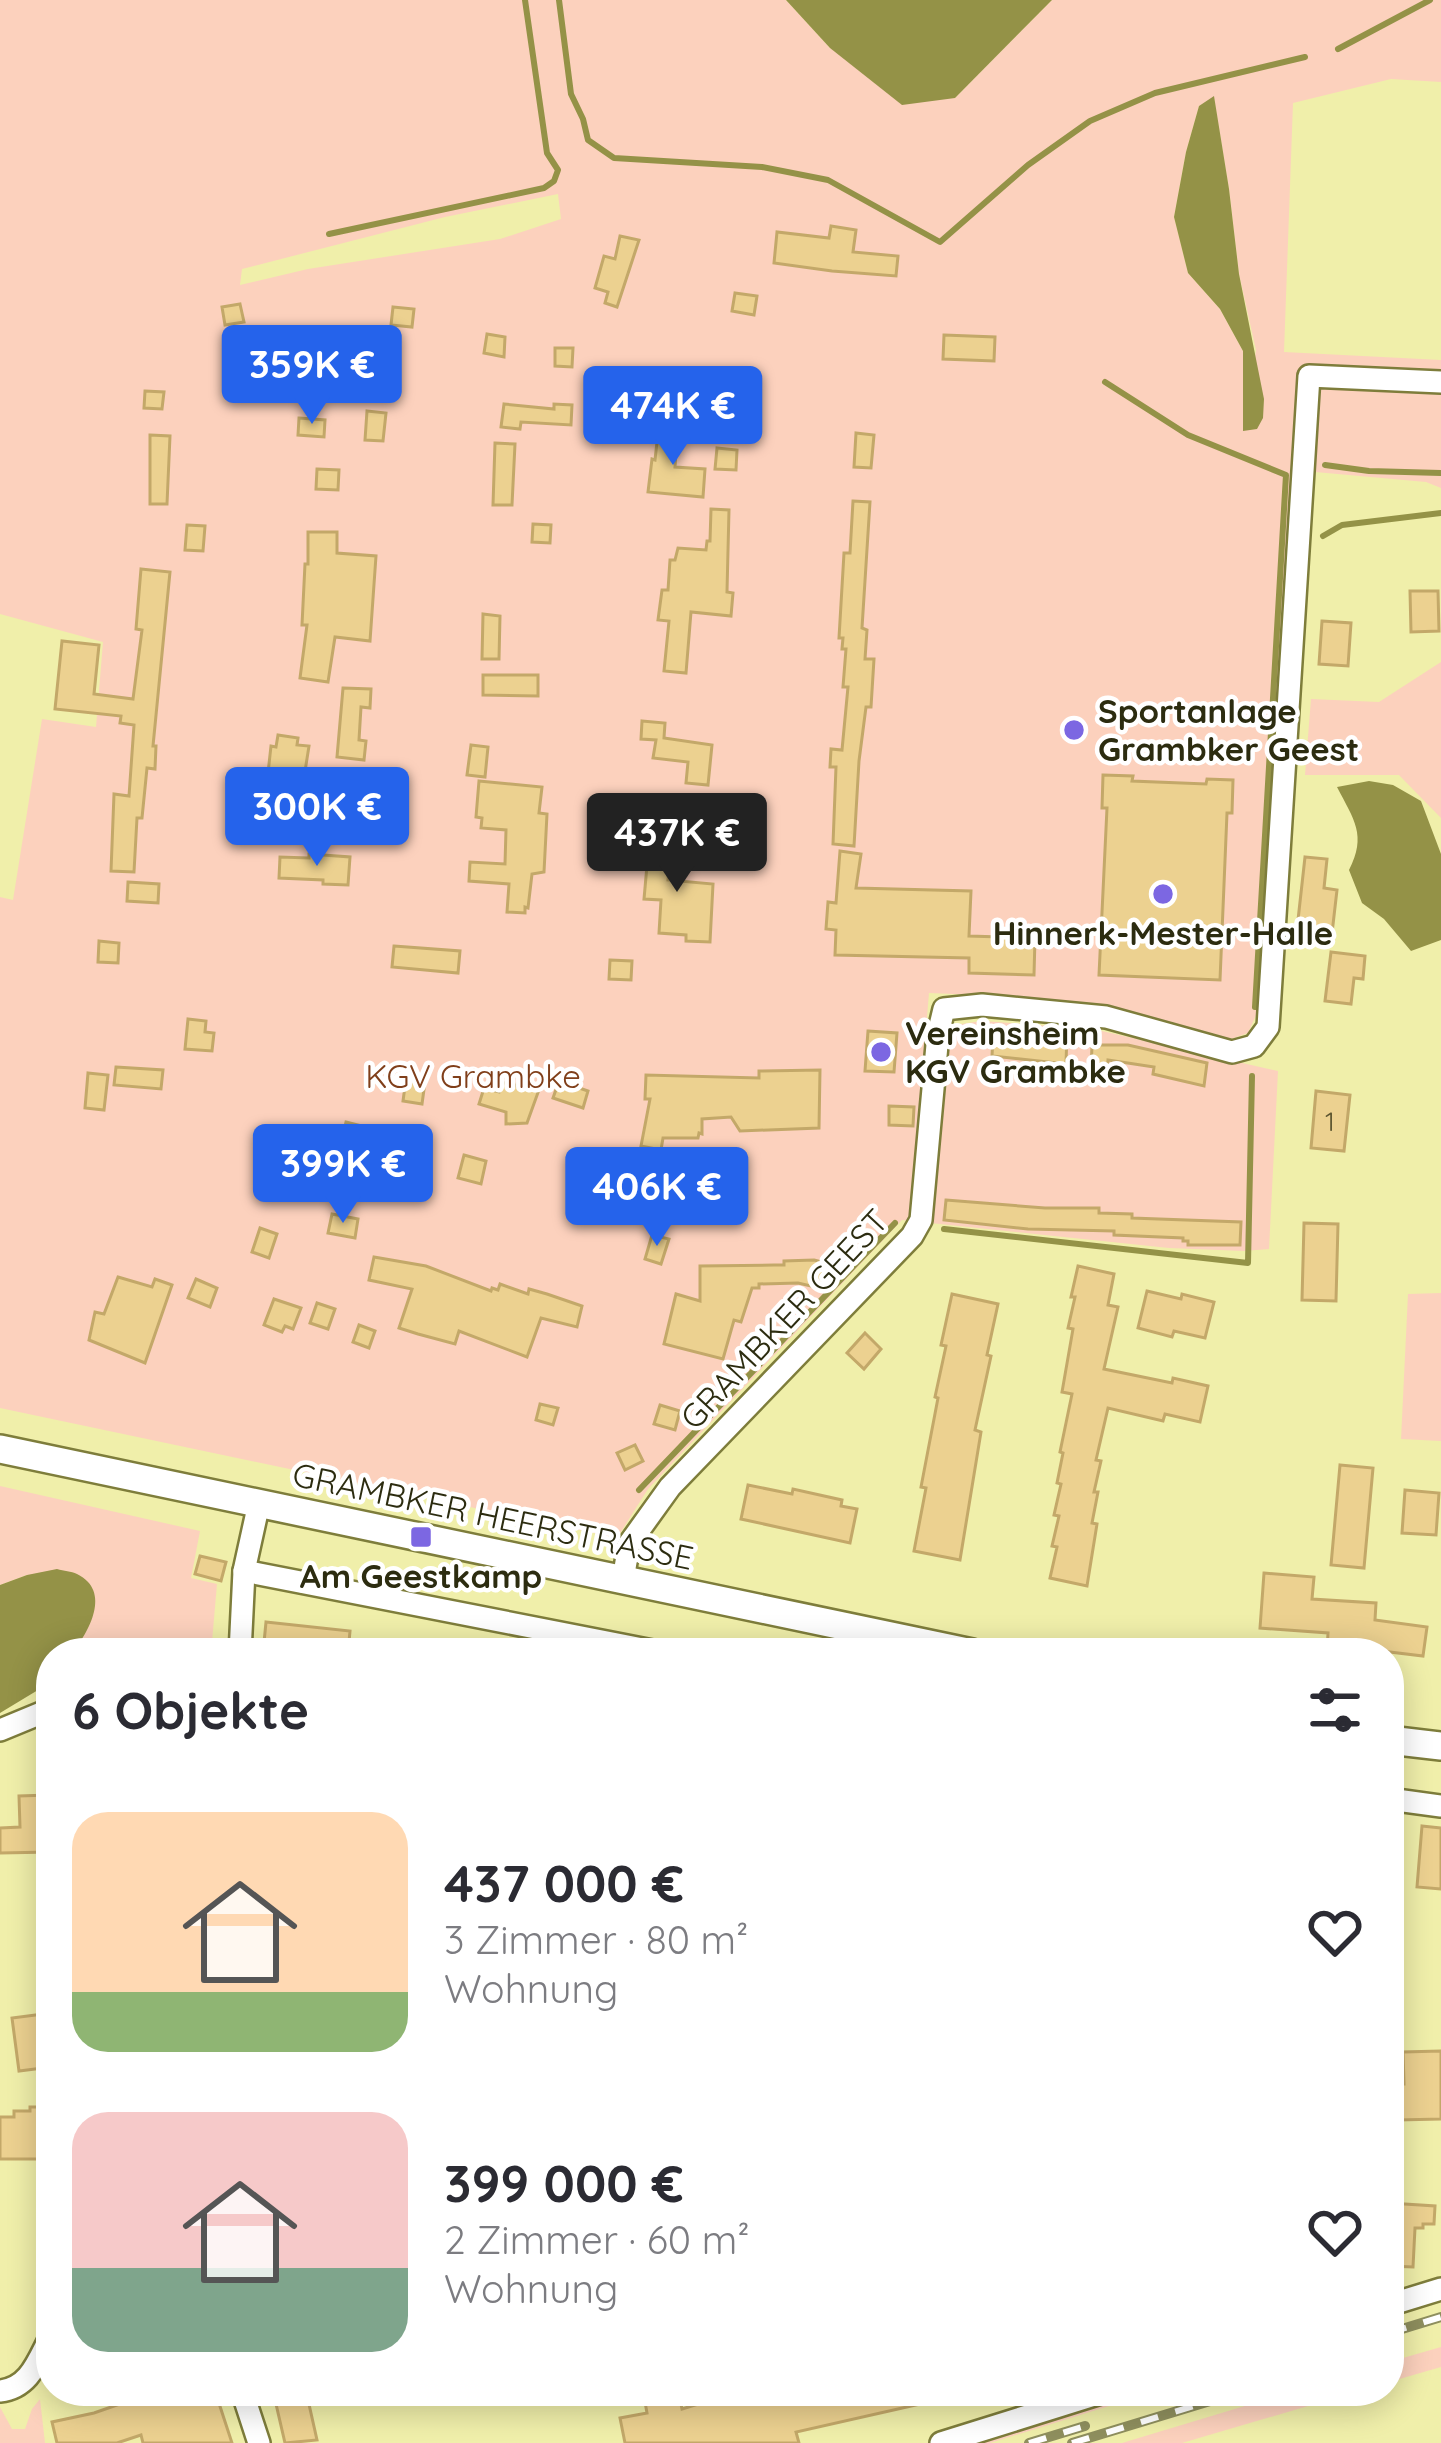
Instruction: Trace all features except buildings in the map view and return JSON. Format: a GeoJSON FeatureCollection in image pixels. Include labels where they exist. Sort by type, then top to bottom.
{"type":"FeatureCollection","features":[{"type":"Feature","properties":{"kind":"main road","name":"GRAMBKER HEERSTRASSE"},"geometry":{"type":"LineString","coordinates":[[0,1449],[900,1638]]}},
{"type":"Feature","properties":{"kind":"main road"},"geometry":{"type":"LineString","coordinates":[[1404,1742],[1441,1746]]}},
{"type":"Feature","properties":{"kind":"street","name":"GRAMBKER GEEST"},"geometry":{"type":"LineString","coordinates":[[622,1580],[629,1544],[670,1487],[912,1236],[921,1220],[944,1009],[982,1005],[1106,1017],[1232,1052],[1254,1046],[1268,1027],[1310,376],[1441,382]]}},
{"type":"Feature","properties":{"kind":"street"},"geometry":{"type":"LineString","coordinates":[[241,1638],[244,1571],[259,1503]]}},
{"type":"Feature","properties":{"kind":"street"},"geometry":{"type":"LineString","coordinates":[[244,1571],[586,1638]]}},
{"type":"Feature","properties":{"kind":"street"},"geometry":{"type":"LineString","coordinates":[[0,1730],[36,1715]]}},
{"type":"Feature","properties":{"kind":"street"},"geometry":{"type":"LineString","coordinates":[[1404,1801],[1441,1806]]}},
{"type":"Feature","properties":{"kind":"street"},"geometry":{"type":"LineString","coordinates":[[1404,2300],[1441,2289]]}},
{"type":"Feature","properties":{"kind":"street"},"geometry":{"type":"LineString","coordinates":[[4,2392],[29,2378],[36,2365]]}},
{"type":"Feature","properties":{"kind":"street"},"geometry":{"type":"LineString","coordinates":[[247,2406],[259,2443]]}},
{"type":"Feature","properties":{"kind":"street"},"geometry":{"type":"LineString","coordinates":[[941,2443],[1059,2406]]}},
{"type":"Feature","properties":{"kind":"green space","name":"KGV Grambke"},"geometry":{"type":"Polygon","coordinates":[[[0,0],[786,0],[830,48],[955,98],[1052,0],[1441,0],[1441,82],[1391,79],[1293,103],[1284,352],[1441,360],[1441,488],[1426,482],[1293,470],[1257,1013],[1248,1033],[1228,1040],[1105,1008],[1026,997],[929,993],[926,1029],[982,1021],[1093,1029],[1278,1071],[1269,1249],[1169,1248],[902,1220],[648,1489],[617,1538],[0,1408],[0,897],[13,900],[42,719],[96,727],[103,642],[0,614],[0,0]],[[1214,98],[1199,106],[1174,217],[1188,273],[1220,309],[1243,351],[1244,431],[1256,350],[1239,274],[1214,98]],[[558,194],[445,217],[242,269],[240,285],[308,269],[500,239],[561,219],[558,194]]]}},
{"type":"Feature","properties":{"kind":"green space"},"geometry":{"type":"Polygon","coordinates":[[[1441,662],[1441,818],[1399,775],[1305,775],[1311,699],[1379,702],[1441,662]]]}},
{"type":"Feature","properties":{"kind":"green space"},"geometry":{"type":"Polygon","coordinates":[[[1441,1293],[1441,1441],[1401,1439],[1408,1294],[1441,1293]]]}},
{"type":"Feature","properties":{"kind":"green space"},"geometry":{"type":"Polygon","coordinates":[[[0,1486],[200,1531],[191,1578],[217,1584],[212,1638],[80,1638],[27,1575],[0,1585],[0,1486]]]}},
{"type":"Feature","properties":{"kind":"green space"},"geometry":{"type":"Polygon","coordinates":[[[1441,2347],[1441,2367],[1404,2378],[1404,2358],[1441,2347]]]}},
{"type":"Feature","properties":{"kind":"green space"},"geometry":{"type":"Polygon","coordinates":[[[41,2406],[45,2443],[0,2443],[0,2407],[12,2429],[25,2429],[32,2409],[41,2406]]]}},
{"type":"Feature","properties":{"kind":"green space"},"geometry":{"type":"Polygon","coordinates":[[[1092,2406],[1109,2406],[990,2443],[973,2443],[1092,2406]]]}},
{"type":"Feature","properties":{"kind":"green space"},"geometry":{"type":"Polygon","coordinates":[[[1244,2406],[1308,2406],[1182,2443],[1122,2443],[1244,2406]]]}},
{"type":"Feature","properties":{"kind":"shaded area"},"geometry":{"type":"Polygon","coordinates":[[[786,0],[1052,0],[955,98],[902,105],[830,48],[786,0]]]}},
{"type":"Feature","properties":{"kind":"shaded area"},"geometry":{"type":"Polygon","coordinates":[[[1214,96],[1239,274],[1264,399],[1257,429],[1243,431],[1243,351],[1220,309],[1188,273],[1174,217],[1199,106],[1214,96]]]}},
{"type":"Feature","properties":{"kind":"shaded area"},"geometry":{"type":"Polygon","coordinates":[[[1369,781],[1393,785],[1421,801],[1441,854],[1441,940],[1411,951],[1384,919],[1362,903],[1349,870],[1358,837],[1337,787],[1369,781]]]}},
{"type":"Feature","properties":{"kind":"shaded area"},"geometry":{"type":"Polygon","coordinates":[[[57,1569],[77,1574],[93,1591],[94,1612],[82,1638],[36,1638],[36,1691],[0,1713],[0,1585],[57,1569]]]}},
{"type":"Feature","properties":{"kind":"waterway"},"geometry":{"type":"LineString","coordinates":[[329,234],[544,188],[554,181],[558,170],[547,153],[525,0]]}},
{"type":"Feature","properties":{"kind":"waterway"},"geometry":{"type":"LineString","coordinates":[[559,0],[571,94],[588,140],[614,158],[762,167],[828,180],[940,242],[1028,165],[1090,121],[1155,93],[1305,57]]}},
{"type":"Feature","properties":{"kind":"waterway"},"geometry":{"type":"LineString","coordinates":[[1338,49],[1430,0]]}},
{"type":"Feature","properties":{"kind":"waterway"},"geometry":{"type":"LineString","coordinates":[[1105,382],[1188,435],[1286,475],[1255,1007]]}},
{"type":"Feature","properties":{"kind":"waterway"},"geometry":{"type":"LineString","coordinates":[[1325,465],[1441,473]]}},
{"type":"Feature","properties":{"kind":"waterway"},"geometry":{"type":"LineString","coordinates":[[1323,536],[1342,525],[1441,513]]}},
{"type":"Feature","properties":{"kind":"waterway"},"geometry":{"type":"LineString","coordinates":[[944,1229],[1248,1263],[1252,1076]]}},
{"type":"Feature","properties":{"kind":"waterway"},"geometry":{"type":"LineString","coordinates":[[639,1490],[895,1223]]}},
{"type":"Feature","properties":{"kind":"railway"},"geometry":{"type":"LineString","coordinates":[[1404,2328],[1441,2317]]}},
{"type":"Feature","properties":{"kind":"railway"},"geometry":{"type":"LineString","coordinates":[[1072,2443],[1194,2406]]}},
{"type":"Feature","properties":{"kind":"railway"},"geometry":{"type":"LineString","coordinates":[[1029,2443],[1085,2426]]}},
{"type":"Feature","properties":{"kind":"place","name":"Sportanlage Grambker Geest"},"geometry":{"type":"Point","coordinates":[1074,730]}},
{"type":"Feature","properties":{"kind":"place","name":"Hinnerk-Mester-Halle"},"geometry":{"type":"Point","coordinates":[1163,894]}},
{"type":"Feature","properties":{"kind":"place","name":"Vereinsheim KGV Grambke"},"geometry":{"type":"Point","coordinates":[881,1052]}},
{"type":"Feature","properties":{"kind":"place","name":"Am Geestkamp"},"geometry":{"type":"Point","coordinates":[421,1537]}}]}
